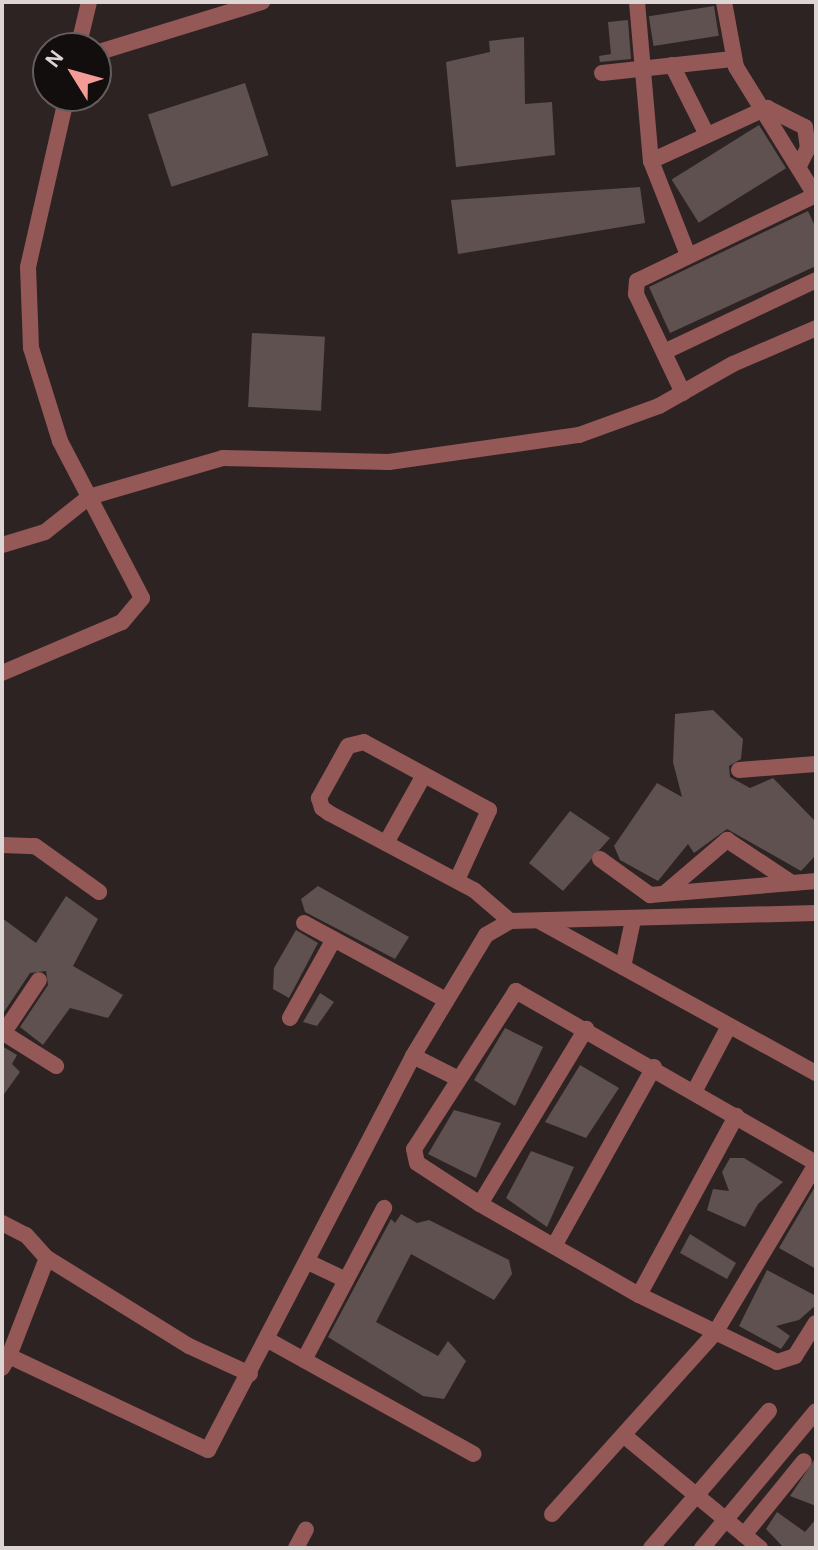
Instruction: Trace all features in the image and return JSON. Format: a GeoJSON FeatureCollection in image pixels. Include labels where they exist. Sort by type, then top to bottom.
{"type":"FeatureCollection","features":[{"type":"Feature","properties":{"kind":"lane"},"geometry":{"type":"LineString","coordinates":[[82,32],[89,2]]}},
{"type":"Feature","properties":{"kind":"lane"},"geometry":{"type":"LineString","coordinates":[[112,48],[262,2]]}},
{"type":"Feature","properties":{"kind":"lane"},"geometry":{"type":"LineString","coordinates":[[637,2],[651,161],[688,255]]}},
{"type":"Feature","properties":{"kind":"lane"},"geometry":{"type":"LineString","coordinates":[[683,393],[635,287],[641,277],[816,195],[767,108],[732,59],[724,2]]}},
{"type":"Feature","properties":{"kind":"lane"},"geometry":{"type":"LineString","coordinates":[[602,73],[732,59]]}},
{"type":"Feature","properties":{"kind":"lane"},"geometry":{"type":"LineString","coordinates":[[672,65],[707,135]]}},
{"type":"Feature","properties":{"kind":"lane"},"geometry":{"type":"LineString","coordinates":[[651,161],[767,108]]}},
{"type":"Feature","properties":{"kind":"lane"},"geometry":{"type":"LineString","coordinates":[[767,108],[805,127],[808,148],[799,166]]}},
{"type":"Feature","properties":{"kind":"lane"},"geometry":{"type":"LineString","coordinates":[[2,673],[122,622],[138,608],[141,589],[89,497],[44,401],[25,308],[36,220],[63,112]]}},
{"type":"Feature","properties":{"kind":"lane"},"geometry":{"type":"LineString","coordinates":[[664,352],[816,280]]}},
{"type":"Feature","properties":{"kind":"lane"},"geometry":{"type":"LineString","coordinates":[[2,545],[45,532],[89,497],[223,458],[389,462],[579,435],[683,393],[816,328]]}},
{"type":"Feature","properties":{"kind":"lane"},"geometry":{"type":"LineString","coordinates":[[457,880],[492,815],[364,742],[343,751],[319,804],[457,880],[510,921]]}},
{"type":"Feature","properties":{"kind":"lane"},"geometry":{"type":"LineString","coordinates":[[739,770],[816,764]]}},
{"type":"Feature","properties":{"kind":"lane"},"geometry":{"type":"LineString","coordinates":[[386,843],[424,775]]}},
{"type":"Feature","properties":{"kind":"lane"},"geometry":{"type":"LineString","coordinates":[[663,894],[727,840],[792,883]]}},
{"type":"Feature","properties":{"kind":"lane"},"geometry":{"type":"LineString","coordinates":[[2,845],[35,846],[99,892]]}},
{"type":"Feature","properties":{"kind":"lane"},"geometry":{"type":"LineString","coordinates":[[600,859],[645,893],[816,881]]}},
{"type":"Feature","properties":{"kind":"lane"},"geometry":{"type":"LineString","coordinates":[[47,1258],[5,1362],[208,1450],[268,1340],[413,1056],[486,935],[510,921],[816,913]]}},
{"type":"Feature","properties":{"kind":"lane"},"geometry":{"type":"LineString","coordinates":[[623,967],[633,920]]}},
{"type":"Feature","properties":{"kind":"lane"},"geometry":{"type":"LineString","coordinates":[[539,921],[816,1073]]}},
{"type":"Feature","properties":{"kind":"lane"},"geometry":{"type":"LineString","coordinates":[[304,923],[446,1000]]}},
{"type":"Feature","properties":{"kind":"lane"},"geometry":{"type":"LineString","coordinates":[[290,1018],[334,939]]}},
{"type":"Feature","properties":{"kind":"lane"},"geometry":{"type":"LineString","coordinates":[[39,980],[2,1034],[56,1066]]}},
{"type":"Feature","properties":{"kind":"lane"},"geometry":{"type":"LineString","coordinates":[[552,1514],[627,1438],[715,1333],[816,1163],[654,1067],[516,991],[455,1077],[414,1157],[480,1204],[639,1295],[715,1333],[787,1362],[816,1323]]}},
{"type":"Feature","properties":{"kind":"lane"},"geometry":{"type":"LineString","coordinates":[[694,1092],[729,1026]]}},
{"type":"Feature","properties":{"kind":"lane"},"geometry":{"type":"LineString","coordinates":[[480,1204],[586,1029]]}},
{"type":"Feature","properties":{"kind":"lane"},"geometry":{"type":"LineString","coordinates":[[413,1056],[455,1077]]}},
{"type":"Feature","properties":{"kind":"lane"},"geometry":{"type":"LineString","coordinates":[[554,1246],[654,1067]]}},
{"type":"Feature","properties":{"kind":"lane"},"geometry":{"type":"LineString","coordinates":[[639,1295],[736,1116]]}},
{"type":"Feature","properties":{"kind":"lane"},"geometry":{"type":"LineString","coordinates":[[304,1360],[384,1208]]}},
{"type":"Feature","properties":{"kind":"lane"},"geometry":{"type":"LineString","coordinates":[[2,1223],[26,1235],[47,1258],[189,1346],[250,1374]]}},
{"type":"Feature","properties":{"kind":"lane"},"geometry":{"type":"LineString","coordinates":[[308,1262],[346,1280]]}},
{"type":"Feature","properties":{"kind":"lane"},"geometry":{"type":"LineString","coordinates":[[268,1340],[474,1454]]}},
{"type":"Feature","properties":{"kind":"lane"},"geometry":{"type":"LineString","coordinates":[[651,1548],[769,1411]]}},
{"type":"Feature","properties":{"kind":"lane"},"geometry":{"type":"LineString","coordinates":[[702,1548],[816,1411]]}},
{"type":"Feature","properties":{"kind":"lane"},"geometry":{"type":"LineString","coordinates":[[627,1438],[760,1548]]}},
{"type":"Feature","properties":{"kind":"lane"},"geometry":{"type":"LineString","coordinates":[[744,1535],[804,1461]]}},
{"type":"Feature","properties":{"kind":"lane"},"geometry":{"type":"LineString","coordinates":[[296,1548],[306,1529]]}},
{"type":"Feature","properties":{"kind":"building"},"geometry":{"type":"Polygon","coordinates":[[[714,6],[719,36],[654,46],[649,16],[714,6]]]}},
{"type":"Feature","properties":{"kind":"building"},"geometry":{"type":"Polygon","coordinates":[[[628,20],[631,59],[600,62],[599,56],[611,54],[608,22],[628,20]]]}},
{"type":"Feature","properties":{"kind":"building"},"geometry":{"type":"Polygon","coordinates":[[[524,37],[525,104],[552,102],[555,155],[456,167],[446,62],[490,52],[489,41],[524,37]]]}},
{"type":"Feature","properties":{"kind":"building"},"geometry":{"type":"Polygon","coordinates":[[[245,83],[268,155],[171,187],[148,115],[245,83]]]}},
{"type":"Feature","properties":{"kind":"building"},"geometry":{"type":"Polygon","coordinates":[[[759,125],[786,168],[699,223],[672,180],[759,125]]]}},
{"type":"Feature","properties":{"kind":"building"},"geometry":{"type":"Polygon","coordinates":[[[640,187],[645,223],[458,254],[451,200],[640,187]]]}},
{"type":"Feature","properties":{"kind":"building"},"geometry":{"type":"Polygon","coordinates":[[[808,211],[816,228],[816,266],[670,333],[649,287],[808,211]]]}},
{"type":"Feature","properties":{"kind":"building"},"geometry":{"type":"Polygon","coordinates":[[[252,333],[325,337],[321,411],[248,407],[252,333]]]}},
{"type":"Feature","properties":{"kind":"building"},"geometry":{"type":"Polygon","coordinates":[[[713,710],[743,739],[741,759],[729,766],[730,777],[750,788],[773,778],[816,822],[816,855],[801,871],[727,829],[694,853],[688,844],[658,881],[620,860],[614,846],[657,783],[682,797],[673,762],[675,714],[713,710]]]}},
{"type":"Feature","properties":{"kind":"building"},"geometry":{"type":"Polygon","coordinates":[[[570,811],[610,838],[563,891],[529,863],[570,811]]]}},
{"type":"Feature","properties":{"kind":"building"},"geometry":{"type":"Polygon","coordinates":[[[318,886],[409,937],[395,959],[305,912],[301,899],[318,886]]]}},
{"type":"Feature","properties":{"kind":"building"},"geometry":{"type":"Polygon","coordinates":[[[66,896],[98,919],[73,966],[123,995],[108,1018],[70,1008],[43,1045],[20,1027],[48,985],[46,971],[30,973],[2,1015],[2,918],[36,943],[66,896]]]}},
{"type":"Feature","properties":{"kind":"building"},"geometry":{"type":"Polygon","coordinates":[[[296,930],[318,943],[289,998],[273,989],[274,968],[296,930]]]}},
{"type":"Feature","properties":{"kind":"building"},"geometry":{"type":"Polygon","coordinates":[[[320,993],[334,1002],[317,1026],[303,1022],[320,993]]]}},
{"type":"Feature","properties":{"kind":"building"},"geometry":{"type":"Polygon","coordinates":[[[505,1028],[543,1047],[515,1106],[474,1080],[505,1028]]]}},
{"type":"Feature","properties":{"kind":"building"},"geometry":{"type":"Polygon","coordinates":[[[2,1046],[17,1055],[12,1064],[20,1072],[2,1097],[2,1046]]]}},
{"type":"Feature","properties":{"kind":"building"},"geometry":{"type":"Polygon","coordinates":[[[580,1065],[619,1088],[586,1138],[545,1122],[580,1065]]]}},
{"type":"Feature","properties":{"kind":"building"},"geometry":{"type":"Polygon","coordinates":[[[454,1110],[501,1123],[476,1178],[428,1154],[454,1110]]]}},
{"type":"Feature","properties":{"kind":"building"},"geometry":{"type":"Polygon","coordinates":[[[531,1151],[574,1167],[547,1227],[506,1198],[531,1151]]]}},
{"type":"Feature","properties":{"kind":"building"},"geometry":{"type":"Polygon","coordinates":[[[730,1158],[744,1158],[783,1182],[758,1204],[745,1227],[707,1210],[713,1189],[729,1191],[722,1172],[730,1158]]]}},
{"type":"Feature","properties":{"kind":"building"},"geometry":{"type":"Polygon","coordinates":[[[816,1185],[816,1269],[779,1248],[816,1185]]]}},
{"type":"Feature","properties":{"kind":"building"},"geometry":{"type":"Polygon","coordinates":[[[401,1214],[417,1223],[429,1220],[509,1260],[512,1274],[494,1300],[411,1254],[376,1322],[438,1356],[448,1341],[466,1361],[444,1399],[423,1396],[328,1337],[391,1219],[395,1223],[401,1214]]]}},
{"type":"Feature","properties":{"kind":"building"},"geometry":{"type":"Polygon","coordinates":[[[690,1234],[736,1263],[727,1279],[680,1253],[690,1234]]]}},
{"type":"Feature","properties":{"kind":"building"},"geometry":{"type":"Polygon","coordinates":[[[767,1270],[816,1296],[816,1305],[799,1320],[776,1326],[790,1336],[781,1349],[739,1326],[767,1270]]]}},
{"type":"Feature","properties":{"kind":"building"},"geometry":{"type":"Polygon","coordinates":[[[816,1457],[816,1506],[790,1496],[816,1457]]]}},
{"type":"Feature","properties":{"kind":"building"},"geometry":{"type":"Polygon","coordinates":[[[777,1512],[805,1532],[816,1519],[816,1548],[784,1548],[766,1529],[777,1512]]]}}]}
